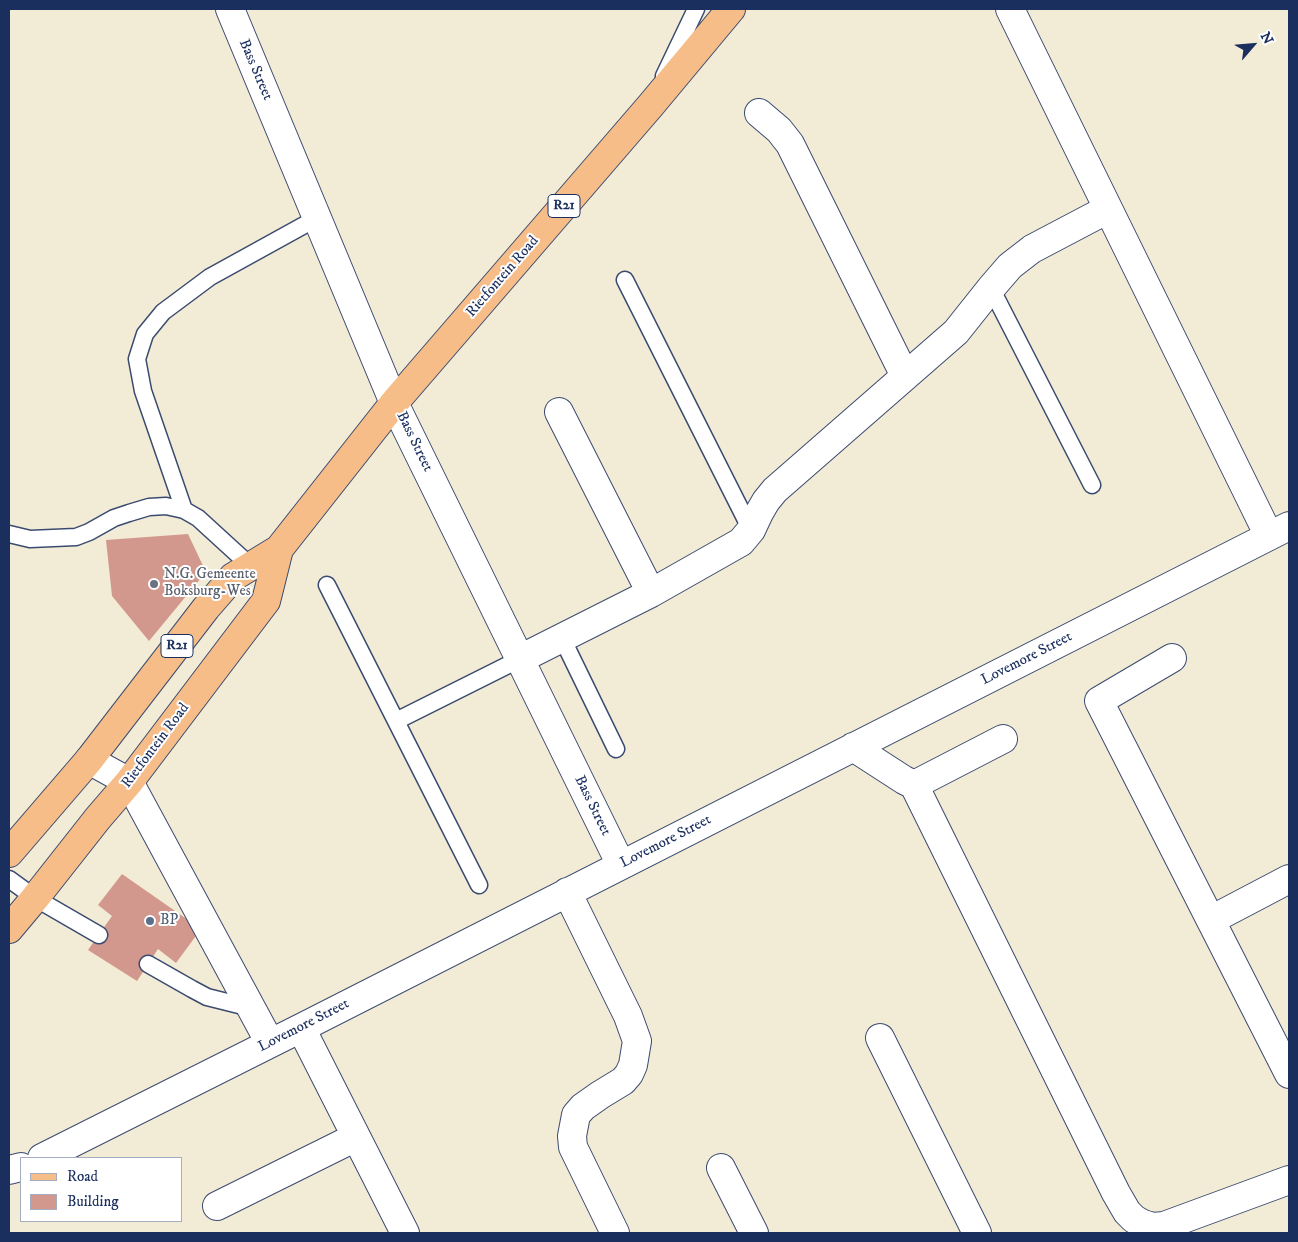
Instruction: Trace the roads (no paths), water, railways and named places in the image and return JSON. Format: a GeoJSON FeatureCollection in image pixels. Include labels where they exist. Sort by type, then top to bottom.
{"type":"FeatureCollection","features":[{"type":"Feature","properties":{"kind":"main road","name":"Rietfontein Road"},"geometry":{"type":"LineString","coordinates":[[9,853],[89,760],[206,608],[233,577],[279,549],[394,403],[651,106],[732,9]]}},
{"type":"Feature","properties":{"kind":"main road","name":"Rietfontein Road"},"geometry":{"type":"LineString","coordinates":[[9,929],[129,782],[266,600],[279,549]]}},
{"type":"Feature","properties":{"kind":"street","name":"Bass Street"},"geometry":{"type":"LineString","coordinates":[[230,9],[394,403],[621,865]]}},
{"type":"Feature","properties":{"kind":"street"},"geometry":{"type":"LineString","coordinates":[[1010,9],[1108,209],[1279,531]]}},
{"type":"Feature","properties":{"kind":"street"},"geometry":{"type":"LineString","coordinates":[[759,113],[779,130],[790,144],[905,376]]}},
{"type":"Feature","properties":{"kind":"street"},"geometry":{"type":"LineString","coordinates":[[520,659],[651,593],[740,542],[751,530],[766,500],[775,490],[956,332],[1010,266],[1032,249],[1108,209]]}},
{"type":"Feature","properties":{"kind":"street"},"geometry":{"type":"LineString","coordinates":[[559,412],[651,593]]}},
{"type":"Feature","properties":{"kind":"street","name":"Lovemore Street"},"geometry":{"type":"LineString","coordinates":[[44,1157],[1279,531]]}},
{"type":"Feature","properties":{"kind":"street"},"geometry":{"type":"LineString","coordinates":[[1172,658],[1099,701],[1289,1074]]}},
{"type":"Feature","properties":{"kind":"street"},"geometry":{"type":"LineString","coordinates":[[914,785],[1003,739]]}},
{"type":"Feature","properties":{"kind":"street"},"geometry":{"type":"LineString","coordinates":[[853,747],[914,785],[1116,1194],[1127,1212],[1134,1219],[1153,1227],[1164,1226],[1289,1180]]}},
{"type":"Feature","properties":{"kind":"street"},"geometry":{"type":"LineString","coordinates":[[89,760],[129,782],[270,1043]]}},
{"type":"Feature","properties":{"kind":"street"},"geometry":{"type":"LineString","coordinates":[[1211,920],[1289,879]]}},
{"type":"Feature","properties":{"kind":"street"},"geometry":{"type":"LineString","coordinates":[[567,892],[628,1016],[636,1041],[633,1065],[629,1074],[623,1081],[583,1107],[576,1115],[572,1136],[573,1147],[615,1233]]}},
{"type":"Feature","properties":{"kind":"street"},"geometry":{"type":"LineString","coordinates":[[301,1028],[405,1233]]}},
{"type":"Feature","properties":{"kind":"street"},"geometry":{"type":"LineString","coordinates":[[880,1038],[977,1233]]}},
{"type":"Feature","properties":{"kind":"street"},"geometry":{"type":"LineString","coordinates":[[217,1206],[356,1137]]}},
{"type":"Feature","properties":{"kind":"street"},"geometry":{"type":"LineString","coordinates":[[721,1168],[754,1233]]}},
{"type":"Feature","properties":{"kind":"lane"},"geometry":{"type":"LineString","coordinates":[[651,106],[696,9]]}},
{"type":"Feature","properties":{"kind":"lane"},"geometry":{"type":"LineString","coordinates":[[184,510],[143,391],[137,359],[145,334],[163,312],[210,277],[317,218]]}},
{"type":"Feature","properties":{"kind":"lane"},"geometry":{"type":"LineString","coordinates":[[625,280],[751,530]]}},
{"type":"Feature","properties":{"kind":"lane"},"geometry":{"type":"LineString","coordinates":[[991,288],[1092,485]]}},
{"type":"Feature","properties":{"kind":"lane"},"geometry":{"type":"LineString","coordinates":[[9,534],[30,539],[76,537],[129,512],[149,507],[166,506],[184,510],[198,518],[270,585]]}},
{"type":"Feature","properties":{"kind":"lane"},"geometry":{"type":"LineString","coordinates":[[326,585],[479,885]]}},
{"type":"Feature","properties":{"kind":"lane"},"geometry":{"type":"LineString","coordinates":[[562,638],[616,749]]}},
{"type":"Feature","properties":{"kind":"lane"},"geometry":{"type":"LineString","coordinates":[[396,721],[520,659]]}},
{"type":"Feature","properties":{"kind":"lane"},"geometry":{"type":"LineString","coordinates":[[9,879],[36,898],[99,935]]}},
{"type":"Feature","properties":{"kind":"lane"},"geometry":{"type":"LineString","coordinates":[[148,964],[207,997],[251,1008]]}},
{"type":"Feature","properties":{"kind":"place","name":"N.G. Gemeente Boksburg-Wes"},"geometry":{"type":"Point","coordinates":[154,584]}},
{"type":"Feature","properties":{"kind":"place","name":"BP"},"geometry":{"type":"Point","coordinates":[150,921]}}]}
